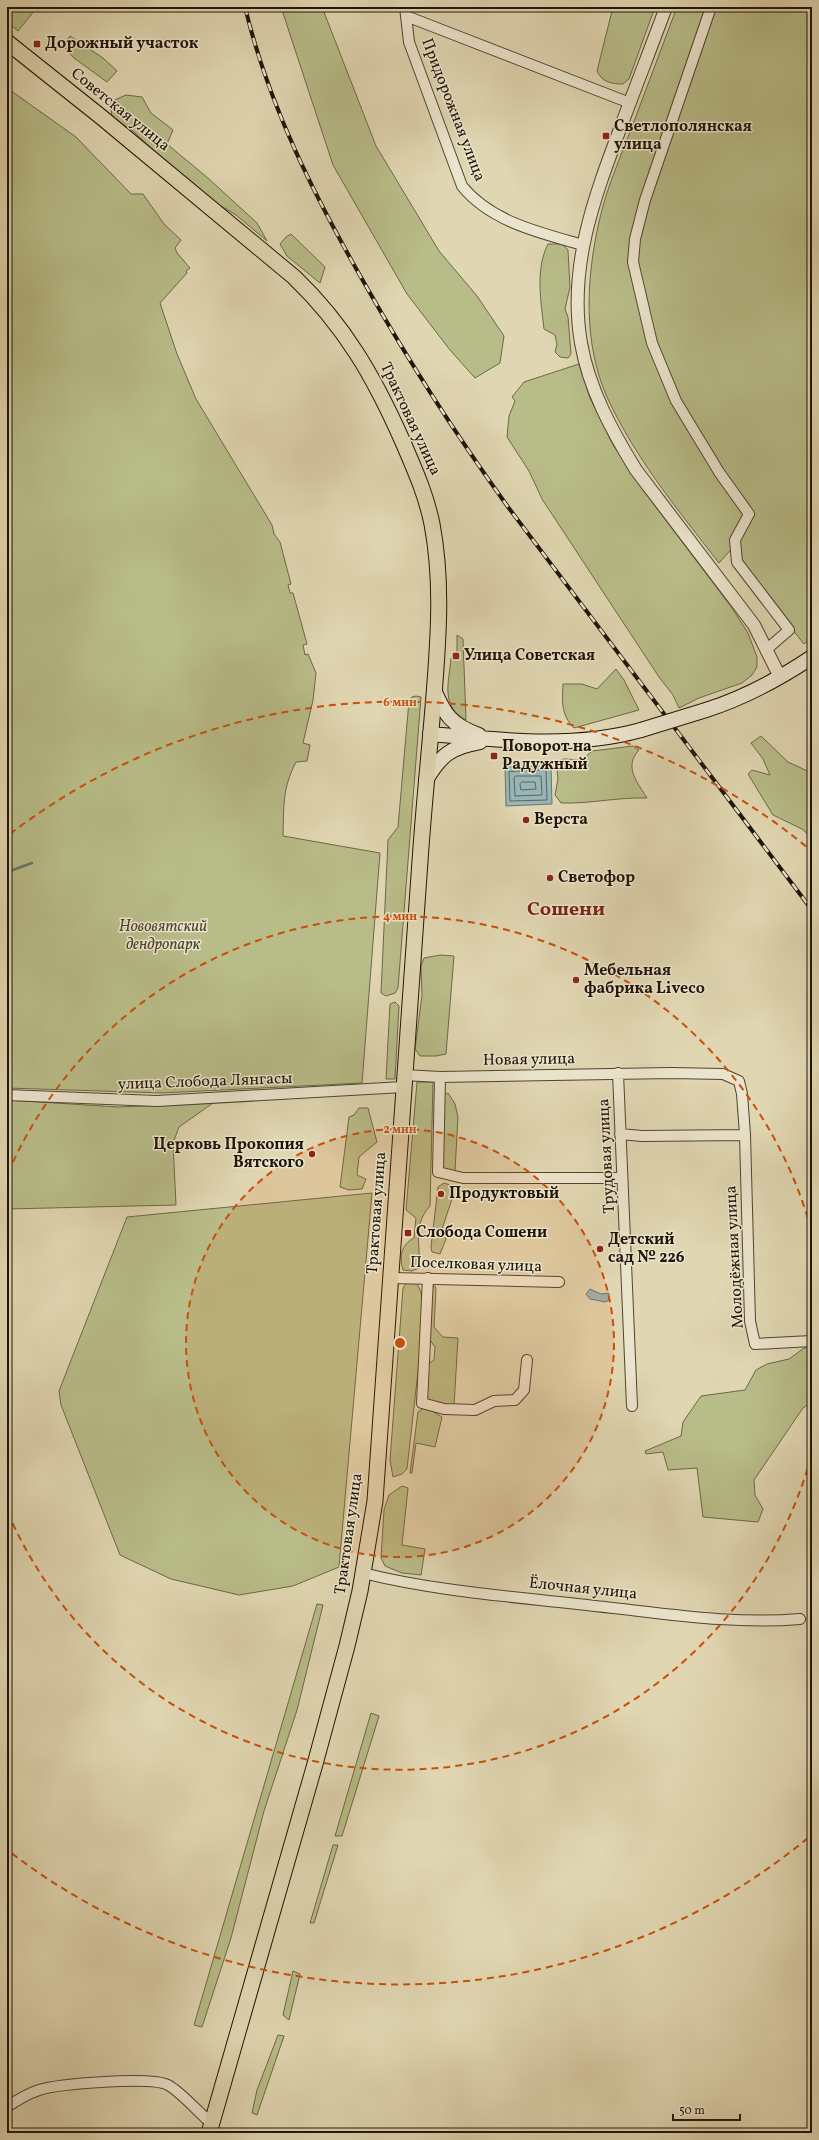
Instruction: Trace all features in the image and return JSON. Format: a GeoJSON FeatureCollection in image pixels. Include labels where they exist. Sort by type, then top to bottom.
{"type":"FeatureCollection","features":[{"type":"Feature","properties":{"kind":"main road","name":"Советская улица"},"geometry":{"type":"LineString","coordinates":[[7,42],[100,116],[173,177]]}},
{"type":"Feature","properties":{"kind":"main road","name":"Трактовая улица"},"geometry":{"type":"LineString","coordinates":[[173,177],[294,278],[320,302],[363,362],[384,399],[423,490],[432,524],[440,593],[375,1501],[364,1573],[347,1646],[315,1764],[210,2128]]}},
{"type":"Feature","properties":{"kind":"main road"},"geometry":{"type":"LineString","coordinates":[[430,734],[495,740],[554,741],[591,739],[641,730],[733,701],[780,677],[812,657]]}},
{"type":"Feature","properties":{"kind":"main road"},"geometry":{"type":"LineString","coordinates":[[434,690],[444,713],[454,722],[475,734],[495,740]]}},
{"type":"Feature","properties":{"kind":"main road"},"geometry":{"type":"LineString","coordinates":[[426,780],[434,766],[449,751],[495,740]]}},
{"type":"Feature","properties":{"kind":"street"},"geometry":{"type":"LineString","coordinates":[[666,7],[592,207],[579,266],[578,300],[581,343],[591,381],[605,414],[636,470],[754,625],[780,677]]}},
{"type":"Feature","properties":{"kind":"street"},"geometry":{"type":"LineString","coordinates":[[711,7],[645,200],[635,239],[633,262],[652,343],[676,401],[719,472],[749,514],[735,540],[737,562],[788,630],[767,649]]}},
{"type":"Feature","properties":{"kind":"street"},"geometry":{"type":"LineString","coordinates":[[406,11],[630,103]]}},
{"type":"Feature","properties":{"kind":"street","name":"Придорожная улица"},"geometry":{"type":"LineString","coordinates":[[406,11],[409,42],[462,186],[469,195],[507,220],[533,230],[583,245]]}},
{"type":"Feature","properties":{"kind":"street","name":"Новая улица"},"geometry":{"type":"LineString","coordinates":[[404,1081],[440,1077],[618,1073]]}},
{"type":"Feature","properties":{"kind":"street","name":"Трудовая улица"},"geometry":{"type":"LineString","coordinates":[[618,1073],[632,1406]]}},
{"type":"Feature","properties":{"kind":"street","name":"Молодёжная улица"},"geometry":{"type":"LineString","coordinates":[[618,1073],[723,1074],[739,1081],[742,1094],[745,1135],[750,1321],[755,1344],[812,1341]]}},
{"type":"Feature","properties":{"kind":"street"},"geometry":{"type":"LineString","coordinates":[[440,1077],[438,1172],[463,1178],[622,1178]]}},
{"type":"Feature","properties":{"kind":"street","name":"улица Слобода Лянгасы"},"geometry":{"type":"LineString","coordinates":[[7,1096],[157,1101],[404,1081]]}},
{"type":"Feature","properties":{"kind":"street"},"geometry":{"type":"LineString","coordinates":[[620,1134],[642,1136],[745,1135]]}},
{"type":"Feature","properties":{"kind":"street","name":"Поселковая улица"},"geometry":{"type":"LineString","coordinates":[[391,1278],[559,1282]]}},
{"type":"Feature","properties":{"kind":"street"},"geometry":{"type":"LineString","coordinates":[[428,1278],[422,1403],[444,1409],[475,1410],[494,1401],[515,1400],[524,1390],[527,1360]]}},
{"type":"Feature","properties":{"kind":"street","name":"Ёлочная улица"},"geometry":{"type":"LineString","coordinates":[[364,1573],[428,1587],[715,1619],[771,1622],[800,1619]]}},
{"type":"Feature","properties":{"kind":"street"},"geometry":{"type":"LineString","coordinates":[[7,2107],[21,2098],[40,2090],[70,2085],[150,2080],[167,2084],[210,2128]]}},
{"type":"Feature","properties":{"kind":"green space"},"geometry":{"type":"Polygon","coordinates":[[[7,7],[29,7],[34,11],[18,31],[7,22],[7,7]]]}},
{"type":"Feature","properties":{"kind":"green space"},"geometry":{"type":"Polygon","coordinates":[[[281,7],[322,7],[376,146],[439,251],[477,296],[504,336],[500,363],[475,378],[450,350],[407,294],[333,165],[281,7]]]}},
{"type":"Feature","properties":{"kind":"green space"},"geometry":{"type":"Polygon","coordinates":[[[613,7],[655,7],[629,79],[623,84],[607,82],[601,78],[597,71],[613,7]]]}},
{"type":"Feature","properties":{"kind":"green space"},"geometry":{"type":"Polygon","coordinates":[[[677,7],[812,7],[812,638],[804,644],[743,568],[736,544],[719,563],[658,483],[631,441],[607,397],[599,376],[594,355],[590,333],[589,288],[591,266],[599,222],[614,173],[677,7]]]}},
{"type":"Feature","properties":{"kind":"green space"},"geometry":{"type":"Polygon","coordinates":[[[70,36],[103,58],[117,71],[107,82],[74,58],[63,46],[70,36]]]}},
{"type":"Feature","properties":{"kind":"green space","name":"Нововятский дендропарк"},"geometry":{"type":"Polygon","coordinates":[[[7,88],[76,137],[131,194],[143,194],[164,224],[181,240],[175,248],[177,253],[190,268],[160,303],[177,354],[196,399],[272,525],[274,534],[280,542],[291,584],[288,585],[290,593],[293,593],[307,644],[303,645],[305,655],[308,654],[316,673],[313,700],[303,743],[310,745],[307,761],[296,762],[288,781],[284,807],[283,836],[380,853],[362,1083],[162,1093],[7,1088],[7,88]]]}},
{"type":"Feature","properties":{"kind":"green space"},"geometry":{"type":"Polygon","coordinates":[[[126,95],[142,97],[151,113],[173,130],[167,144],[209,179],[257,223],[267,241],[236,215],[198,192],[134,132],[112,117],[110,102],[126,95]]]}},
{"type":"Feature","properties":{"kind":"green space"},"geometry":{"type":"Polygon","coordinates":[[[291,234],[325,267],[320,283],[287,256],[280,244],[291,234]]]}},
{"type":"Feature","properties":{"kind":"green space"},"geometry":{"type":"Polygon","coordinates":[[[548,244],[562,244],[568,250],[570,287],[565,309],[568,317],[571,354],[568,358],[560,357],[555,352],[557,344],[555,335],[544,329],[540,275],[541,264],[548,244]]]}},
{"type":"Feature","properties":{"kind":"green space"},"geometry":{"type":"Polygon","coordinates":[[[579,364],[590,398],[613,445],[646,494],[732,608],[748,633],[757,657],[757,667],[752,675],[742,683],[699,698],[679,708],[673,695],[659,677],[542,499],[529,471],[507,437],[509,416],[515,401],[512,397],[524,382],[579,364]]]}},
{"type":"Feature","properties":{"kind":"green space"},"geometry":{"type":"Polygon","coordinates":[[[457,635],[463,639],[466,720],[452,708],[448,693],[451,658],[457,658],[457,635]]]}},
{"type":"Feature","properties":{"kind":"green space"},"geometry":{"type":"Polygon","coordinates":[[[616,669],[624,680],[639,710],[574,728],[567,718],[563,708],[563,684],[582,684],[597,689],[616,669]]]}},
{"type":"Feature","properties":{"kind":"green space"},"geometry":{"type":"Polygon","coordinates":[[[412,697],[421,697],[398,988],[395,993],[386,996],[381,993],[388,840],[398,827],[409,701],[412,697]]]}},
{"type":"Feature","properties":{"kind":"green space"},"geometry":{"type":"Polygon","coordinates":[[[761,736],[788,762],[812,773],[812,838],[802,829],[773,815],[748,774],[752,770],[770,775],[763,759],[751,743],[761,736]]]}},
{"type":"Feature","properties":{"kind":"green space"},"geometry":{"type":"Polygon","coordinates":[[[633,746],[639,750],[634,756],[632,769],[636,781],[647,798],[625,798],[561,803],[555,795],[558,779],[556,762],[564,759],[582,760],[592,751],[633,746]]]}},
{"type":"Feature","properties":{"kind":"green space"},"geometry":{"type":"Polygon","coordinates":[[[440,955],[454,956],[446,1054],[436,1056],[420,1056],[415,1049],[422,995],[421,966],[424,958],[440,955]]]}},
{"type":"Feature","properties":{"kind":"green space"},"geometry":{"type":"Polygon","coordinates":[[[395,1002],[399,1006],[395,1079],[386,1079],[390,1004],[395,1002]]]}},
{"type":"Feature","properties":{"kind":"green space"},"geometry":{"type":"Polygon","coordinates":[[[417,1082],[433,1082],[430,1206],[424,1213],[419,1228],[419,1268],[412,1271],[403,1270],[401,1256],[406,1244],[414,1238],[416,1218],[406,1210],[417,1082]]]}},
{"type":"Feature","properties":{"kind":"green space"},"geometry":{"type":"Polygon","coordinates":[[[448,1093],[455,1104],[458,1117],[455,1171],[442,1168],[441,1155],[444,1137],[440,1126],[440,1097],[448,1093]]]}},
{"type":"Feature","properties":{"kind":"green space"},"geometry":{"type":"Polygon","coordinates":[[[7,1100],[118,1107],[213,1103],[179,1127],[173,1143],[176,1205],[7,1209],[7,1100]]]}},
{"type":"Feature","properties":{"kind":"green space"},"geometry":{"type":"Polygon","coordinates":[[[359,1108],[368,1108],[377,1142],[359,1157],[357,1175],[366,1179],[362,1189],[349,1190],[340,1187],[349,1117],[354,1115],[359,1108]]]}},
{"type":"Feature","properties":{"kind":"green space"},"geometry":{"type":"Polygon","coordinates":[[[444,1183],[450,1185],[453,1196],[442,1229],[446,1239],[440,1254],[432,1252],[431,1247],[438,1187],[444,1183]]]}},
{"type":"Feature","properties":{"kind":"green space"},"geometry":{"type":"Polygon","coordinates":[[[372,1193],[339,1567],[293,1586],[239,1595],[171,1579],[120,1555],[61,1405],[59,1391],[127,1217],[372,1193]]]}},
{"type":"Feature","properties":{"kind":"green space"},"geometry":{"type":"Polygon","coordinates":[[[407,1282],[416,1282],[421,1292],[423,1310],[419,1363],[407,1469],[402,1474],[393,1477],[390,1460],[403,1288],[407,1282]]]}},
{"type":"Feature","properties":{"kind":"green space"},"geometry":{"type":"Polygon","coordinates":[[[435,1286],[434,1327],[443,1337],[458,1338],[454,1406],[429,1404],[425,1395],[428,1364],[434,1360],[435,1347],[430,1340],[431,1287],[435,1286]]]}},
{"type":"Feature","properties":{"kind":"green space"},"geometry":{"type":"Polygon","coordinates":[[[804,1348],[812,1348],[812,1402],[803,1408],[754,1480],[755,1495],[763,1509],[758,1522],[703,1517],[697,1468],[668,1470],[663,1452],[646,1454],[645,1451],[681,1436],[683,1422],[701,1396],[745,1390],[756,1370],[767,1364],[789,1359],[804,1348]]]}},
{"type":"Feature","properties":{"kind":"green space"},"geometry":{"type":"Polygon","coordinates":[[[425,1407],[442,1417],[435,1447],[416,1443],[412,1473],[410,1473],[418,1412],[425,1407]]]}},
{"type":"Feature","properties":{"kind":"green space"},"geometry":{"type":"Polygon","coordinates":[[[402,1486],[408,1488],[402,1545],[425,1549],[421,1575],[402,1573],[385,1566],[381,1558],[384,1510],[389,1495],[402,1486]]]}},
{"type":"Feature","properties":{"kind":"green space"},"geometry":{"type":"Polygon","coordinates":[[[317,1604],[323,1605],[297,1710],[264,1811],[231,1938],[202,2027],[194,2025],[317,1604]]]}},
{"type":"Feature","properties":{"kind":"green space"},"geometry":{"type":"Polygon","coordinates":[[[371,1713],[379,1716],[342,1836],[335,1836],[371,1713]]]}},
{"type":"Feature","properties":{"kind":"green space"},"geometry":{"type":"Polygon","coordinates":[[[333,1845],[338,1845],[314,1923],[310,1923],[333,1845]]]}},
{"type":"Feature","properties":{"kind":"green space"},"geometry":{"type":"Polygon","coordinates":[[[293,1971],[300,1974],[289,2020],[283,2015],[293,1971]]]}},
{"type":"Feature","properties":{"kind":"green space"},"geometry":{"type":"Polygon","coordinates":[[[278,2035],[284,2036],[257,2115],[252,2113],[257,2090],[278,2035]]]}},
{"type":"Feature","properties":{"kind":"water"},"geometry":{"type":"Polygon","coordinates":[[[551,766],[552,804],[506,806],[505,767],[551,766]]]}},
{"type":"Feature","properties":{"kind":"water"},"geometry":{"type":"Polygon","coordinates":[[[590,1289],[601,1294],[609,1293],[609,1300],[605,1302],[590,1299],[586,1294],[590,1289]]]}},
{"type":"Feature","properties":{"kind":"waterway"},"geometry":{"type":"LineString","coordinates":[[7,872],[32,863]]}},
{"type":"Feature","properties":{"kind":"railway"},"geometry":{"type":"LineString","coordinates":[[245,7],[267,80],[295,151],[347,253],[416,371],[470,453],[508,507],[812,910]]}},
{"type":"Feature","properties":{"kind":"place","name":"Дорожный участок"},"geometry":{"type":"Point","coordinates":[37,44]}},
{"type":"Feature","properties":{"kind":"place","name":"Светлополянская улица"},"geometry":{"type":"Point","coordinates":[606,136]}},
{"type":"Feature","properties":{"kind":"place","name":"Улица Советская"},"geometry":{"type":"Point","coordinates":[456,656]}},
{"type":"Feature","properties":{"kind":"place","name":"Поворот на Радужный"},"geometry":{"type":"Point","coordinates":[494,756]}},
{"type":"Feature","properties":{"kind":"place","name":"Верста"},"geometry":{"type":"Point","coordinates":[526,820]}},
{"type":"Feature","properties":{"kind":"place","name":"Светофор"},"geometry":{"type":"Point","coordinates":[550,878]}},
{"type":"Feature","properties":{"kind":"place","name":"Мебельная фабрика Liveco"},"geometry":{"type":"Point","coordinates":[576,980]}},
{"type":"Feature","properties":{"kind":"place","name":"Церковь Прокопия Вятского"},"geometry":{"type":"Point","coordinates":[312,1154]}},
{"type":"Feature","properties":{"kind":"place","name":"Продуктовый"},"geometry":{"type":"Point","coordinates":[441,1194]}},
{"type":"Feature","properties":{"kind":"place","name":"Слобода Сошени"},"geometry":{"type":"Point","coordinates":[408,1233]}},
{"type":"Feature","properties":{"kind":"place","name":"Детский сад № 226"},"geometry":{"type":"Point","coordinates":[600,1249]}},
{"type":"Feature","properties":{"kind":"district","name":"Сошени"},"geometry":{"type":"Point","coordinates":[566,910]}}]}
